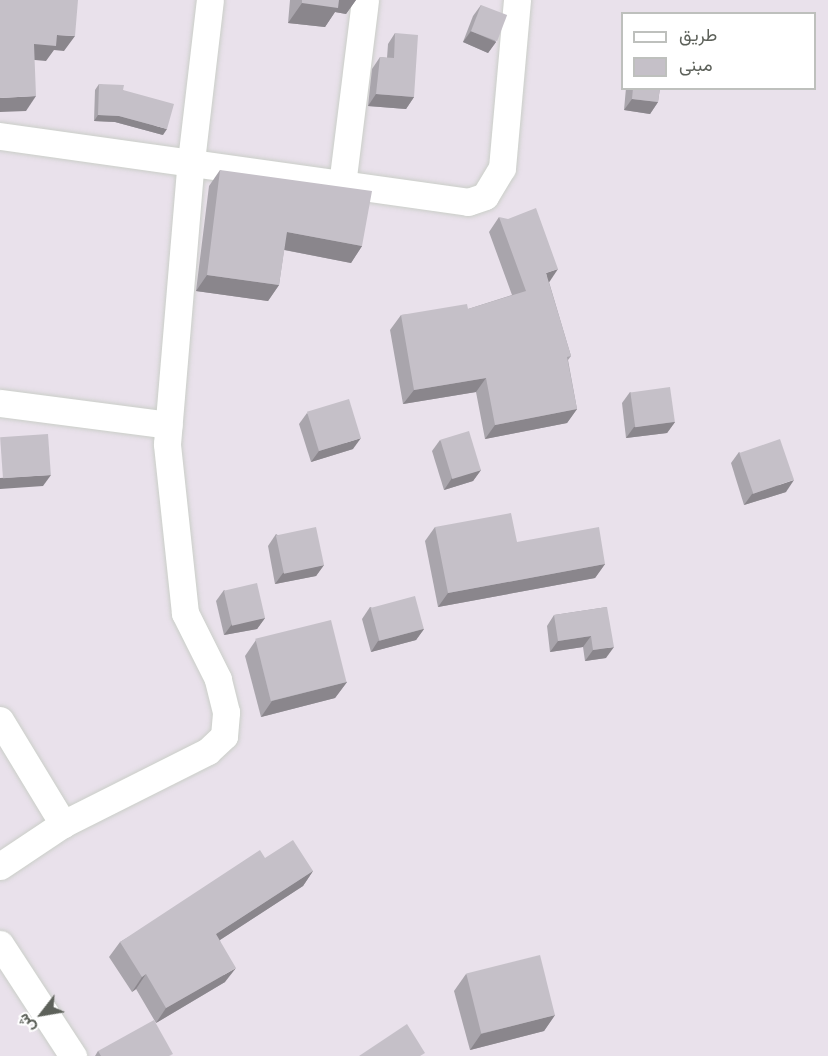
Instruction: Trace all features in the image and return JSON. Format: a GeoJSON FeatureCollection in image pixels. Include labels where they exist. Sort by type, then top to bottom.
{"type":"FeatureCollection","features":[{"type":"Feature","properties":{"kind":"street"},"geometry":{"type":"LineString","coordinates":[[0,866],[63,824],[208,751],[224,736],[226,712],[218,679],[185,613],[172,503],[169,425],[191,161],[210,0]]}},
{"type":"Feature","properties":{"kind":"street"},"geometry":{"type":"LineString","coordinates":[[342,185],[365,0]]}},
{"type":"Feature","properties":{"kind":"street"},"geometry":{"type":"LineString","coordinates":[[0,136],[191,161],[468,202],[485,196],[502,168],[518,0]]}},
{"type":"Feature","properties":{"kind":"street"},"geometry":{"type":"LineString","coordinates":[[0,404],[169,425]]}},
{"type":"Feature","properties":{"kind":"street"},"geometry":{"type":"LineString","coordinates":[[0,720],[63,824]]}},
{"type":"Feature","properties":{"kind":"street"},"geometry":{"type":"LineString","coordinates":[[0,944],[73,1056]]}},
{"type":"Feature","properties":{"kind":"building"},"geometry":{"type":"Polygon","coordinates":[[[0,0],[78,0],[75,36],[57,35],[56,46],[34,44],[36,96],[0,98],[0,0]]]}},
{"type":"Feature","properties":{"kind":"building"},"geometry":{"type":"Polygon","coordinates":[[[302,0],[339,0],[338,8],[302,3],[302,0]]]}},
{"type":"Feature","properties":{"kind":"building"},"geometry":{"type":"Polygon","coordinates":[[[481,5],[507,15],[497,41],[471,31],[481,5]]]}},
{"type":"Feature","properties":{"kind":"building"},"geometry":{"type":"Polygon","coordinates":[[[395,33],[418,35],[414,97],[376,94],[380,57],[394,58],[395,33]]]}},
{"type":"Feature","properties":{"kind":"building"},"geometry":{"type":"Polygon","coordinates":[[[99,84],[124,85],[123,90],[174,104],[167,129],[119,116],[98,115],[99,84]]]}},
{"type":"Feature","properties":{"kind":"building"},"geometry":{"type":"Polygon","coordinates":[[[633,90],[660,90],[658,102],[632,99],[633,90]]]}},
{"type":"Feature","properties":{"kind":"building"},"geometry":{"type":"Polygon","coordinates":[[[220,170],[372,191],[362,246],[287,232],[279,285],[207,275],[220,170]]]}},
{"type":"Feature","properties":{"kind":"building"},"geometry":{"type":"Polygon","coordinates":[[[536,208],[558,269],[546,273],[571,356],[567,357],[577,409],[495,425],[486,378],[414,390],[401,315],[467,304],[468,309],[526,291],[499,217],[508,219],[536,208]]]}},
{"type":"Feature","properties":{"kind":"building"},"geometry":{"type":"Polygon","coordinates":[[[670,387],[675,422],[635,427],[630,393],[670,387]]]}},
{"type":"Feature","properties":{"kind":"building"},"geometry":{"type":"Polygon","coordinates":[[[349,399],[361,438],[319,451],[307,412],[349,399]]]}},
{"type":"Feature","properties":{"kind":"building"},"geometry":{"type":"Polygon","coordinates":[[[469,431],[481,470],[452,479],[440,440],[469,431]]]}},
{"type":"Feature","properties":{"kind":"building"},"geometry":{"type":"Polygon","coordinates":[[[48,434],[51,475],[3,478],[0,437],[48,434]]]}},
{"type":"Feature","properties":{"kind":"building"},"geometry":{"type":"Polygon","coordinates":[[[780,439],[794,480],[753,494],[739,453],[780,439]]]}},
{"type":"Feature","properties":{"kind":"building"},"geometry":{"type":"Polygon","coordinates":[[[511,513],[517,542],[599,527],[605,564],[448,593],[435,527],[511,513]]]}},
{"type":"Feature","properties":{"kind":"building"},"geometry":{"type":"Polygon","coordinates":[[[316,527],[324,565],[284,574],[276,536],[316,527]]]}},
{"type":"Feature","properties":{"kind":"building"},"geometry":{"type":"Polygon","coordinates":[[[257,583],[265,618],[232,626],[224,591],[257,583]]]}},
{"type":"Feature","properties":{"kind":"building"},"geometry":{"type":"Polygon","coordinates":[[[415,596],[424,629],[379,641],[371,608],[415,596]]]}},
{"type":"Feature","properties":{"kind":"building"},"geometry":{"type":"Polygon","coordinates":[[[607,607],[614,647],[593,650],[591,636],[558,641],[554,615],[607,607]]]}},
{"type":"Feature","properties":{"kind":"building"},"geometry":{"type":"Polygon","coordinates":[[[331,620],[346,682],[271,701],[255,639],[331,620]]]}},
{"type":"Feature","properties":{"kind":"building"},"geometry":{"type":"Polygon","coordinates":[[[293,840],[313,871],[216,934],[236,968],[166,1008],[146,974],[142,977],[120,942],[260,850],[265,858],[293,840]]]}},
{"type":"Feature","properties":{"kind":"building"},"geometry":{"type":"Polygon","coordinates":[[[540,955],[555,1015],[481,1034],[466,973],[540,955]]]}},
{"type":"Feature","properties":{"kind":"building"},"geometry":{"type":"Polygon","coordinates":[[[154,1020],[173,1054],[169,1056],[101,1056],[98,1051],[154,1020]]]}},
{"type":"Feature","properties":{"kind":"building"},"geometry":{"type":"Polygon","coordinates":[[[407,1024],[425,1053],[420,1056],[359,1056],[407,1024]]]}}]}
